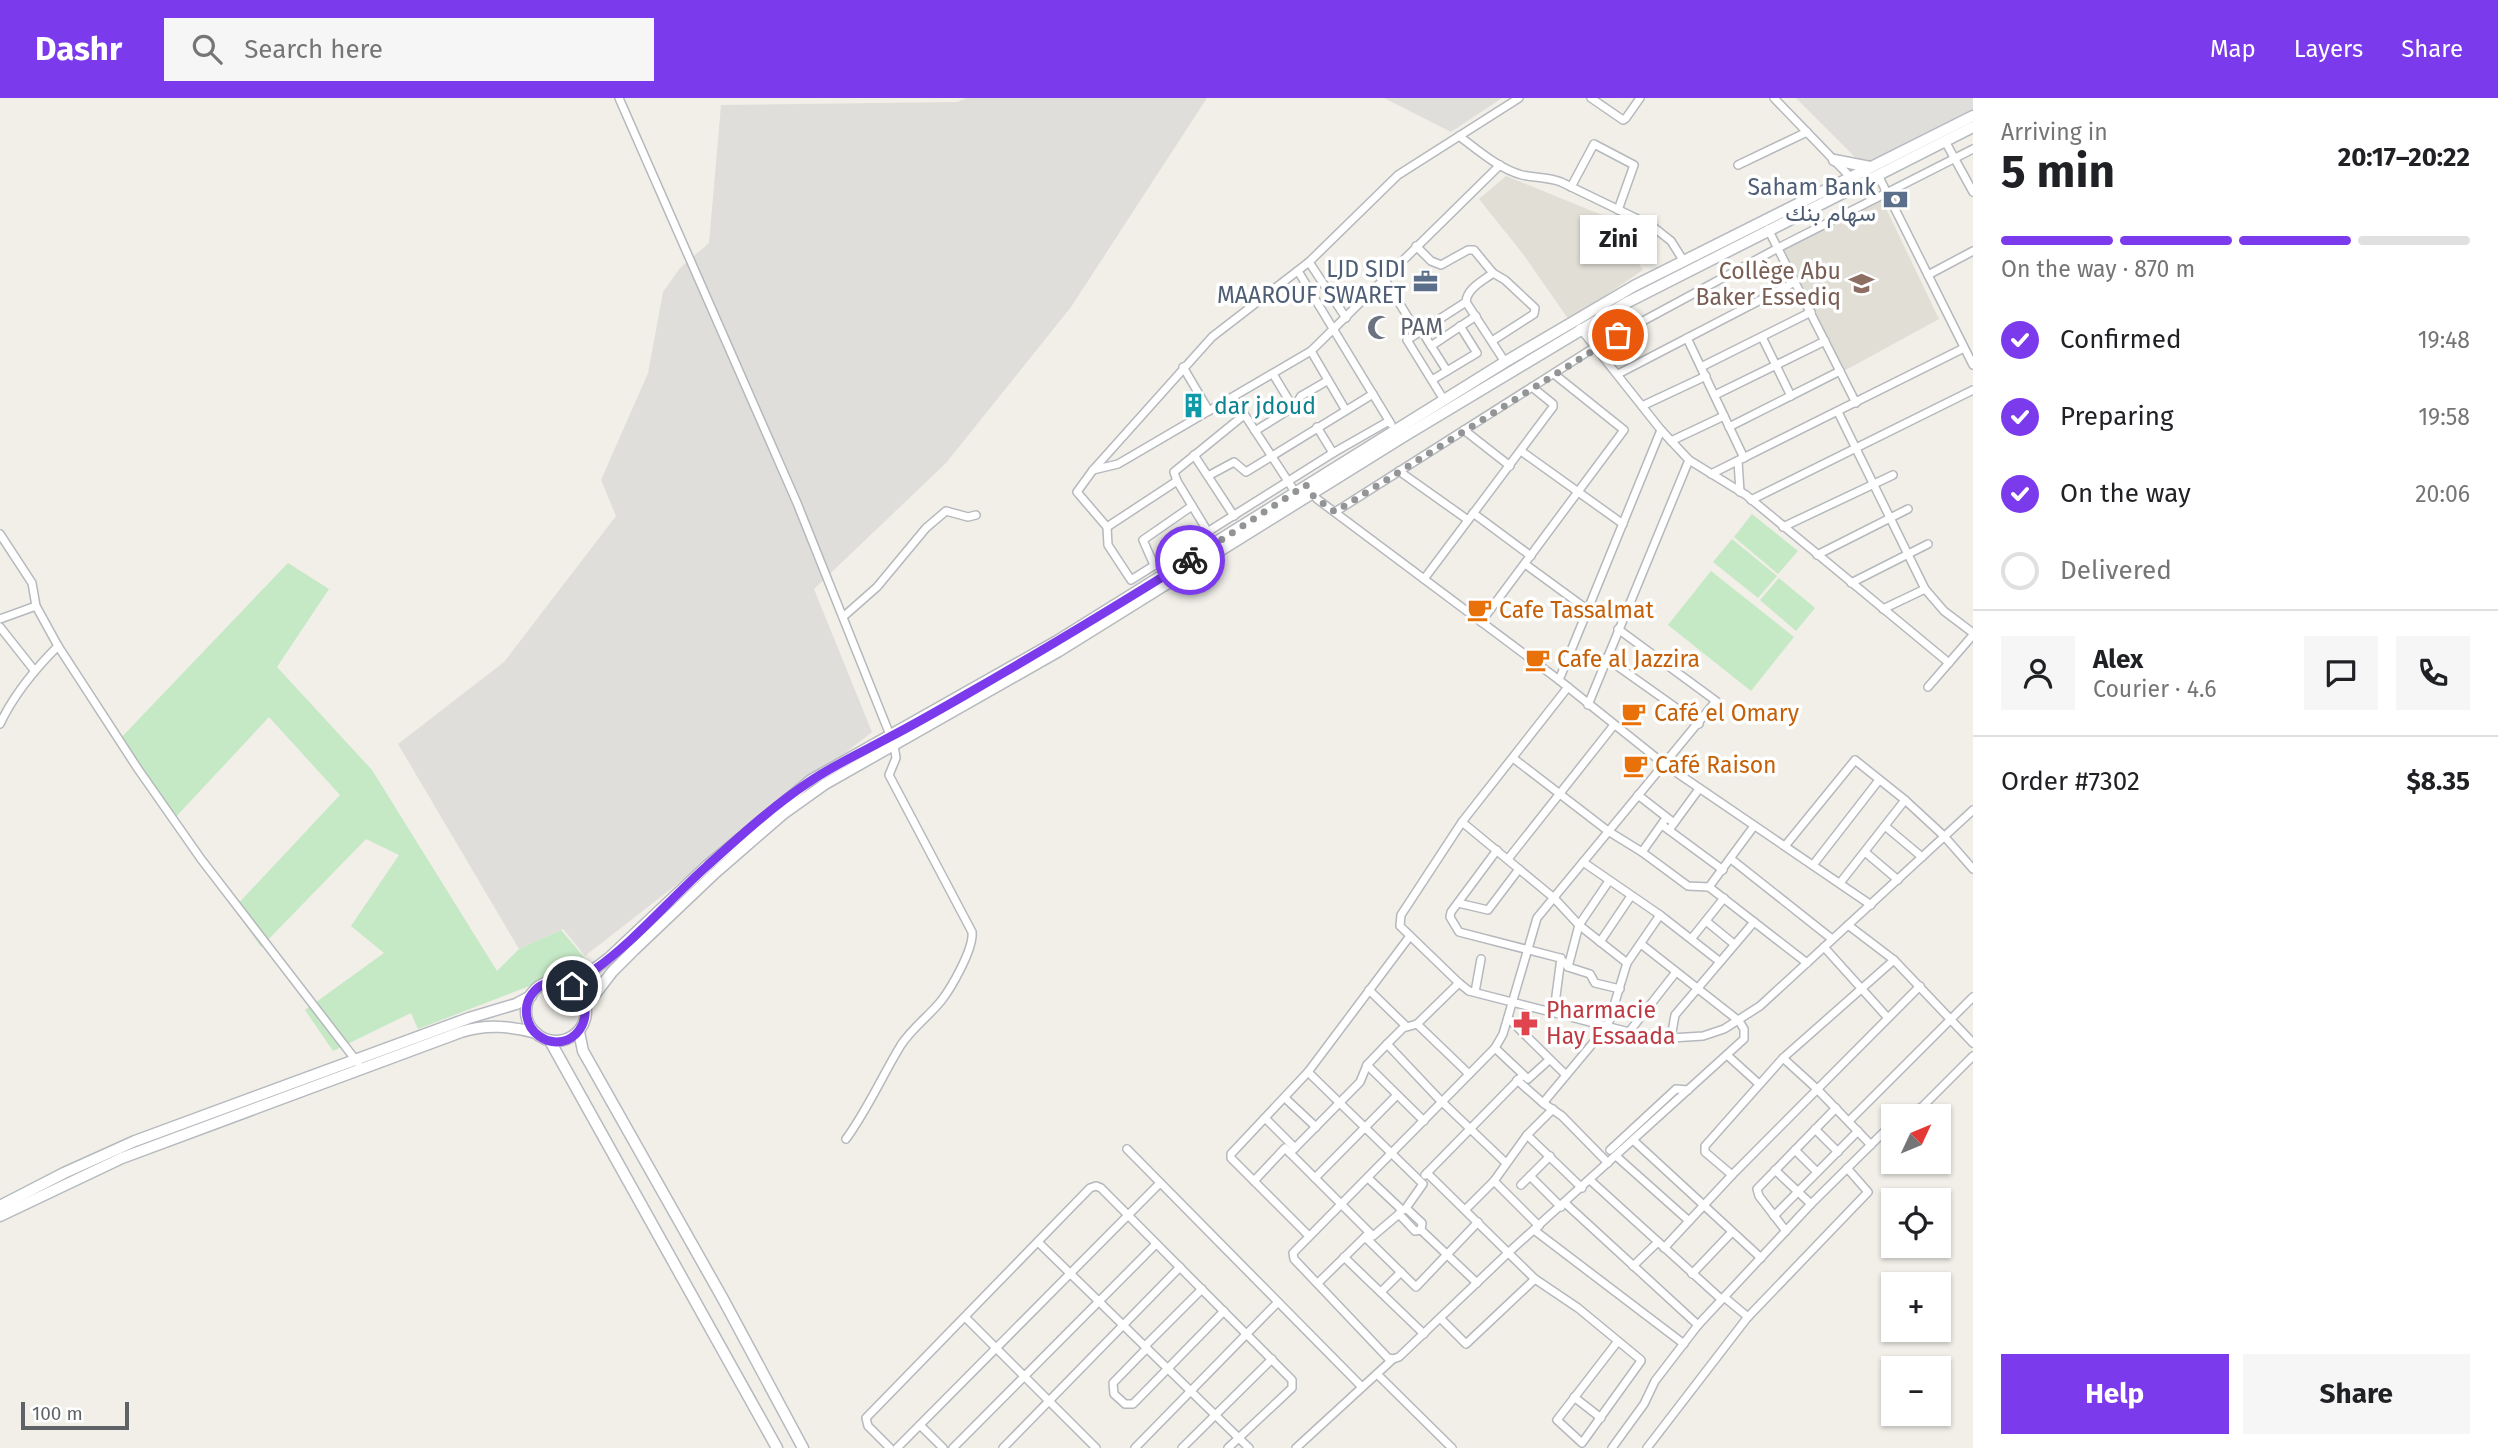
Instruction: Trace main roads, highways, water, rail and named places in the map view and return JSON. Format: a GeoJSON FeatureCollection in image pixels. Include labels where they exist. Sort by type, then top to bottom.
{"type":"FeatureCollection","features":[{"type":"Feature","properties":{"kind":"place","name":"Saham Bank سهام بنك"},"geometry":{"type":"Point","coordinates":[1896,200]}},
{"type":"Feature","properties":{"kind":"place","name":"LJD SIDI MAAROUF SWARET"},"geometry":{"type":"Point","coordinates":[1426,282]}},
{"type":"Feature","properties":{"kind":"place","name":"Collège Abu Baker Essediq"},"geometry":{"type":"Point","coordinates":[1861,284]}},
{"type":"Feature","properties":{"kind":"place","name":"PAM"},"geometry":{"type":"Point","coordinates":[1380,327]}},
{"type":"Feature","properties":{"kind":"place","name":"Zini"},"geometry":{"type":"Point","coordinates":[1618,335]}},
{"type":"Feature","properties":{"kind":"place","name":"dar jdoud"},"geometry":{"type":"Point","coordinates":[1194,406]}},
{"type":"Feature","properties":{"kind":"place","name":"Cafe Tassalmat"},"geometry":{"type":"Point","coordinates":[1479,610]}},
{"type":"Feature","properties":{"kind":"place","name":"Cafe al Jazzira"},"geometry":{"type":"Point","coordinates":[1537,659]}},
{"type":"Feature","properties":{"kind":"place","name":"Café el Omary"},"geometry":{"type":"Point","coordinates":[1634,713]}},
{"type":"Feature","properties":{"kind":"place","name":"Café Raison"},"geometry":{"type":"Point","coordinates":[1635,765]}},
{"type":"Feature","properties":{"kind":"place","name":"Pharmacie Hay Essaada"},"geometry":{"type":"Point","coordinates":[1526,1023]}}]}
